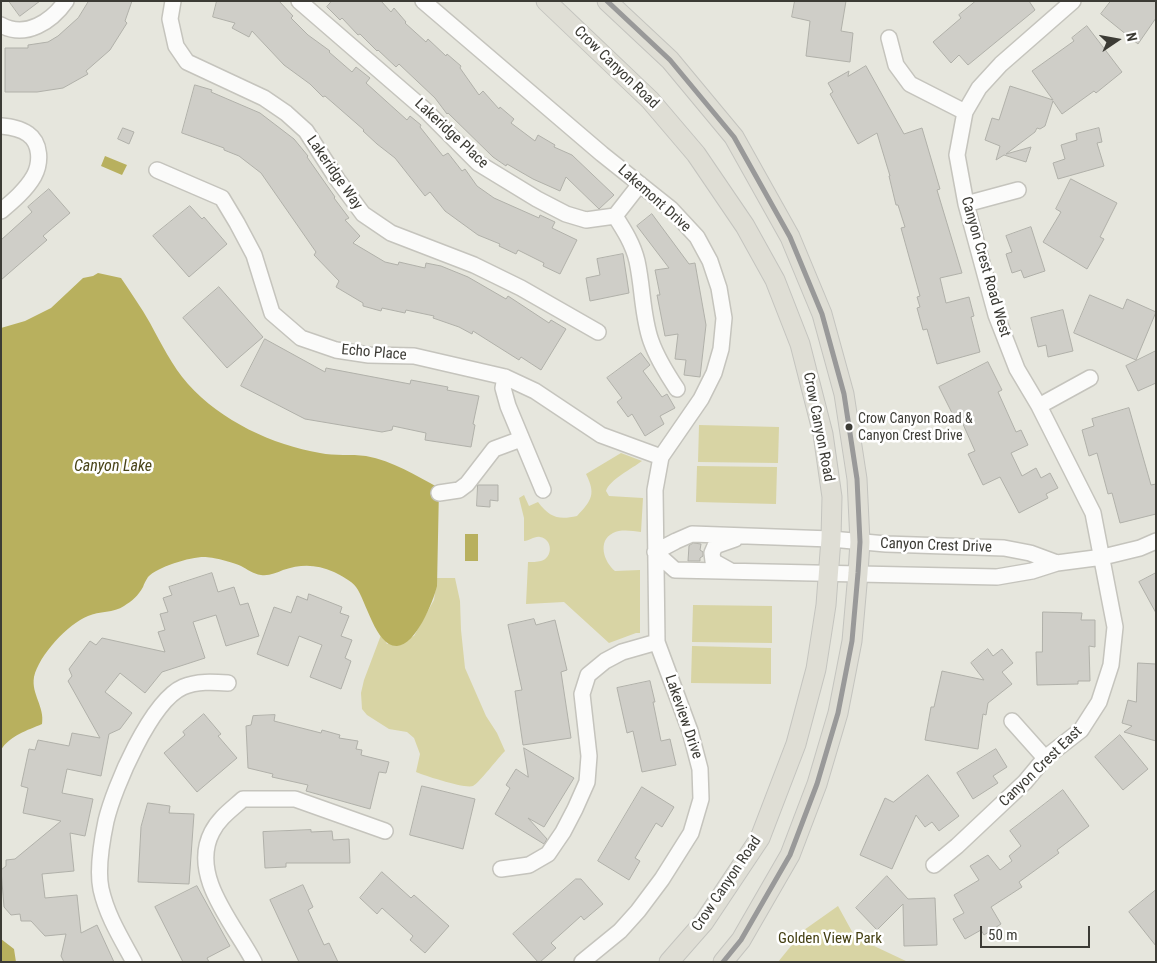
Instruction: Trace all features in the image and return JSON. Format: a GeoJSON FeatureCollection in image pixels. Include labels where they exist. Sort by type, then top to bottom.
{"type":"FeatureCollection","features":[{"type":"Feature","properties":{"kind":"main road","name":"Crow Canyon Road"},"geometry":{"type":"LineString","coordinates":[[546,1],[650,100],[696,154],[745,226],[775,280],[800,344],[823,434],[832,497],[826,605],[813,678],[796,744],[760,838],[704,922],[670,962]]}},
{"type":"Feature","properties":{"kind":"main road","name":"Crow Canyon Road"},"geometry":{"type":"LineString","coordinates":[[607,1],[670,60],[734,137],[790,237],[822,314],[844,394],[857,479],[860,542],[858,573],[852,641],[838,712],[816,784],[790,855],[741,940],[723,962]]}},
{"type":"Feature","properties":{"kind":"street"},"geometry":{"type":"LineString","coordinates":[[1,25],[7,28],[30,29],[48,21],[66,1]]}},
{"type":"Feature","properties":{"kind":"street","name":"Lakeridge Way"},"geometry":{"type":"LineString","coordinates":[[173,1],[170,19],[176,46],[187,62],[264,98],[286,113],[306,131],[337,179],[363,214],[391,233],[474,265],[521,288],[598,332]]}},
{"type":"Feature","properties":{"kind":"street","name":"Lakeridge Place"},"geometry":{"type":"LineString","coordinates":[[299,1],[425,110],[478,163],[537,199],[566,214],[586,220],[615,216]]}},
{"type":"Feature","properties":{"kind":"street","name":"Lakemont Drive"},"geometry":{"type":"LineString","coordinates":[[423,1],[671,209],[697,237],[710,261],[719,288],[724,318],[721,350],[714,373],[701,399],[661,457],[655,490],[655,552]]}},
{"type":"Feature","properties":{"kind":"street","name":"Canyon Crest Road West"},"geometry":{"type":"LineString","coordinates":[[1073,1],[1002,64],[979,88],[964,112],[957,154],[966,204],[996,315],[1017,369],[1093,513],[1103,557]]}},
{"type":"Feature","properties":{"kind":"street"},"geometry":{"type":"LineString","coordinates":[[888,38],[896,65],[910,84],[964,112]]}},
{"type":"Feature","properties":{"kind":"street"},"geometry":{"type":"LineString","coordinates":[[1,126],[14,128],[29,134],[38,149],[39,162],[34,176],[16,198],[1,211]]}},
{"type":"Feature","properties":{"kind":"street","name":"Echo Place"},"geometry":{"type":"LineString","coordinates":[[158,170],[222,198],[254,256],[272,313],[301,338],[336,350],[369,355],[414,356],[505,377],[535,391],[601,435],[661,457]]}},
{"type":"Feature","properties":{"kind":"street"},"geometry":{"type":"LineString","coordinates":[[640,184],[615,216],[630,239],[637,260],[645,317],[651,341],[662,365],[677,389]]}},
{"type":"Feature","properties":{"kind":"street"},"geometry":{"type":"LineString","coordinates":[[966,204],[1018,190]]}},
{"type":"Feature","properties":{"kind":"street"},"geometry":{"type":"LineString","coordinates":[[505,377],[502,388],[543,490]]}},
{"type":"Feature","properties":{"kind":"street"},"geometry":{"type":"LineString","coordinates":[[1038,406],[1090,378]]}},
{"type":"Feature","properties":{"kind":"street"},"geometry":{"type":"LineString","coordinates":[[439,493],[452,492],[467,484],[494,449],[521,439]]}},
{"type":"Feature","properties":{"kind":"street","name":"Canyon Crest Drive"},"geometry":{"type":"LineString","coordinates":[[1057,563],[1030,553],[1004,548],[692,534],[655,552],[675,570],[997,577],[1032,571],[1057,563],[1103,557],[1140,548],[1156,541]]}},
{"type":"Feature","properties":{"kind":"street"},"geometry":{"type":"LineString","coordinates":[[734,572],[713,561],[712,553],[715,546],[743,536]]}},
{"type":"Feature","properties":{"kind":"street","name":"Lakeview Drive"},"geometry":{"type":"LineString","coordinates":[[582,962],[620,931],[662,879],[691,833],[701,799],[700,769],[690,731],[656,642],[655,552]]}},
{"type":"Feature","properties":{"kind":"street","name":"Canyon Crest East"},"geometry":{"type":"LineString","coordinates":[[934,865],[958,846],[1025,782],[1045,758],[1082,730],[1099,702],[1111,665],[1115,626],[1103,557]]}},
{"type":"Feature","properties":{"kind":"street"},"geometry":{"type":"LineString","coordinates":[[501,869],[529,865],[548,854],[575,810],[587,782],[589,756],[582,694],[588,675],[605,661],[622,652],[656,642]]}},
{"type":"Feature","properties":{"kind":"street"},"geometry":{"type":"LineString","coordinates":[[134,962],[110,919],[100,888],[101,857],[105,829],[116,792],[147,725],[165,700],[182,688],[205,682],[228,683]]}},
{"type":"Feature","properties":{"kind":"street"},"geometry":{"type":"LineString","coordinates":[[1012,721],[1045,758]]}},
{"type":"Feature","properties":{"kind":"street"},"geometry":{"type":"LineString","coordinates":[[254,962],[211,886],[206,868],[206,851],[211,833],[221,818],[243,799],[295,799],[385,831]]}},
{"type":"Feature","properties":{"kind":"green space"},"geometry":{"type":"Polygon","coordinates":[[[699,425],[779,427],[778,463],[698,462],[699,425]]]}},
{"type":"Feature","properties":{"kind":"green space"},"geometry":{"type":"Polygon","coordinates":[[[621,453],[642,461],[616,479],[606,491],[609,496],[643,498],[641,532],[623,531],[613,533],[605,541],[604,552],[605,557],[615,571],[640,570],[640,633],[609,643],[564,602],[526,604],[528,562],[545,559],[550,549],[544,538],[536,537],[524,541],[524,518],[519,498],[524,495],[529,506],[538,502],[551,515],[560,518],[577,516],[586,506],[592,492],[586,474],[621,453]]]}},
{"type":"Feature","properties":{"kind":"green space"},"geometry":{"type":"Polygon","coordinates":[[[697,466],[777,467],[776,504],[696,502],[697,466]]]}},
{"type":"Feature","properties":{"kind":"green space"},"geometry":{"type":"Polygon","coordinates":[[[437,578],[455,578],[460,601],[465,668],[486,716],[497,733],[505,751],[473,786],[454,784],[416,772],[420,754],[414,738],[407,732],[389,729],[367,715],[362,709],[361,693],[364,680],[381,635],[387,644],[414,636],[434,600],[437,578]]]}},
{"type":"Feature","properties":{"kind":"green space"},"geometry":{"type":"Polygon","coordinates":[[[693,605],[772,606],[772,643],[692,642],[693,605]]]}},
{"type":"Feature","properties":{"kind":"green space"},"geometry":{"type":"Polygon","coordinates":[[[692,646],[771,648],[771,684],[691,683],[692,646]]]}},
{"type":"Feature","properties":{"kind":"green space","name":"Golden View Park"},"geometry":{"type":"Polygon","coordinates":[[[838,906],[855,937],[908,962],[778,962],[804,930],[838,906]]]}},
{"type":"Feature","properties":{"kind":"water"},"geometry":{"type":"Polygon","coordinates":[[[105,156],[127,165],[122,175],[101,166],[105,156]]]}},
{"type":"Feature","properties":{"kind":"water","name":"Canyon Lake"},"geometry":{"type":"Polygon","coordinates":[[[98,273],[121,278],[182,377],[201,397],[232,420],[266,437],[302,449],[326,454],[376,458],[404,469],[439,488],[437,586],[428,612],[417,631],[404,644],[397,646],[383,639],[377,631],[360,593],[354,585],[343,576],[327,569],[315,566],[302,566],[270,575],[261,575],[233,563],[204,557],[166,566],[152,573],[135,598],[127,604],[116,610],[92,614],[80,620],[55,641],[42,659],[34,677],[34,689],[42,712],[42,724],[14,737],[1,750],[1,328],[25,321],[51,308],[83,278],[98,273]]]}},
{"type":"Feature","properties":{"kind":"water"},"geometry":{"type":"Polygon","coordinates":[[[465,534],[478,534],[478,561],[465,561],[465,534]]]}},
{"type":"Feature","properties":{"kind":"water"},"geometry":{"type":"Polygon","coordinates":[[[1,939],[14,949],[16,962],[1,962],[1,939]]]}},
{"type":"Feature","properties":{"kind":"building"},"geometry":{"type":"Polygon","coordinates":[[[9,1],[40,1],[20,16],[9,1]]]}},
{"type":"Feature","properties":{"kind":"building"},"geometry":{"type":"Polygon","coordinates":[[[89,1],[132,1],[125,21],[127,23],[110,50],[86,71],[88,74],[63,88],[37,92],[5,92],[5,48],[28,48],[28,45],[48,42],[58,36],[78,18],[89,1]]]}},
{"type":"Feature","properties":{"kind":"building"},"geometry":{"type":"Polygon","coordinates":[[[217,1],[279,1],[293,16],[291,18],[308,35],[330,51],[352,72],[356,67],[370,78],[366,83],[407,120],[410,116],[421,125],[420,127],[443,156],[448,153],[462,171],[465,169],[477,186],[494,198],[539,218],[540,215],[555,222],[552,228],[577,240],[560,274],[543,266],[544,263],[518,250],[516,254],[499,246],[500,244],[478,235],[445,211],[430,192],[425,196],[395,158],[325,96],[323,97],[310,84],[284,65],[252,31],[249,37],[232,28],[235,23],[213,17],[217,1]]]}},
{"type":"Feature","properties":{"kind":"building"},"geometry":{"type":"Polygon","coordinates":[[[332,1],[381,1],[391,12],[394,8],[405,23],[426,42],[428,39],[446,56],[447,54],[461,66],[460,68],[479,95],[483,91],[499,109],[500,107],[514,119],[511,123],[535,141],[538,135],[555,145],[554,147],[572,155],[614,195],[599,209],[566,177],[560,191],[533,179],[507,164],[506,166],[493,157],[447,114],[435,98],[399,64],[396,67],[360,34],[358,35],[342,18],[340,20],[327,7],[332,1]]]}},
{"type":"Feature","properties":{"kind":"building"},"geometry":{"type":"Polygon","coordinates":[[[795,1],[846,1],[841,31],[853,33],[850,62],[806,56],[810,21],[792,17],[795,1]]]}},
{"type":"Feature","properties":{"kind":"building"},"geometry":{"type":"Polygon","coordinates":[[[976,1],[1029,1],[1035,10],[968,65],[959,55],[951,63],[933,42],[961,18],[959,15],[976,1]]]}},
{"type":"Feature","properties":{"kind":"building"},"geometry":{"type":"Polygon","coordinates":[[[1111,1],[1156,1],[1156,18],[1138,44],[1101,14],[1111,1]]]}},
{"type":"Feature","properties":{"kind":"building"},"geometry":{"type":"Polygon","coordinates":[[[1087,26],[1122,72],[1096,93],[1094,91],[1062,114],[1053,101],[1045,126],[1040,129],[1037,128],[1035,132],[1006,154],[1031,147],[1026,162],[1004,155],[996,160],[1000,146],[985,140],[992,118],[999,120],[1010,86],[1053,100],[1032,71],[1074,41],[1072,38],[1087,26]]]}},
{"type":"Feature","properties":{"kind":"building"},"geometry":{"type":"Polygon","coordinates":[[[866,66],[904,134],[922,128],[940,189],[937,190],[962,273],[940,278],[946,303],[969,297],[974,316],[971,317],[980,352],[937,364],[927,329],[923,330],[917,308],[920,307],[917,297],[920,296],[901,228],[905,227],[898,205],[896,205],[890,176],[877,133],[858,144],[830,94],[833,92],[828,83],[849,71],[848,76],[866,66]]]}},
{"type":"Feature","properties":{"kind":"building"},"geometry":{"type":"Polygon","coordinates":[[[195,85],[212,90],[211,92],[260,113],[294,139],[308,156],[349,218],[345,220],[360,236],[353,243],[385,262],[398,265],[399,262],[425,268],[426,263],[441,266],[468,277],[506,299],[508,296],[549,323],[551,320],[566,329],[541,370],[521,357],[519,360],[473,331],[472,334],[459,327],[433,318],[434,316],[406,310],[405,313],[382,308],[381,311],[363,306],[363,303],[336,287],[339,281],[314,255],[316,252],[261,173],[239,156],[224,150],[224,148],[182,133],[195,85]]]}},
{"type":"Feature","properties":{"kind":"building"},"geometry":{"type":"Polygon","coordinates":[[[123,128],[134,132],[129,144],[118,139],[123,128]]]}},
{"type":"Feature","properties":{"kind":"building"},"geometry":{"type":"Polygon","coordinates":[[[1099,128],[1102,142],[1097,143],[1104,166],[1058,179],[1053,163],[1065,159],[1061,145],[1077,140],[1076,134],[1099,128]]]}},
{"type":"Feature","properties":{"kind":"building"},"geometry":{"type":"Polygon","coordinates":[[[1071,179],[1117,203],[1100,237],[1104,239],[1087,269],[1043,242],[1061,212],[1056,209],[1071,179]]]}},
{"type":"Feature","properties":{"kind":"building"},"geometry":{"type":"Polygon","coordinates":[[[49,189],[70,213],[43,236],[47,240],[1,280],[1,240],[32,212],[28,207],[49,189]]]}},
{"type":"Feature","properties":{"kind":"building"},"geometry":{"type":"Polygon","coordinates":[[[190,206],[202,219],[204,217],[227,244],[189,277],[153,236],[190,206]]]}},
{"type":"Feature","properties":{"kind":"building"},"geometry":{"type":"Polygon","coordinates":[[[652,214],[689,264],[695,263],[706,325],[700,377],[684,375],[686,360],[675,359],[678,334],[665,336],[657,295],[660,295],[655,270],[669,268],[637,226],[652,214]]]}},
{"type":"Feature","properties":{"kind":"building"},"geometry":{"type":"Polygon","coordinates":[[[1031,227],[1045,271],[1024,278],[1021,270],[1012,273],[1006,254],[1012,252],[1006,236],[1031,227]]]}},
{"type":"Feature","properties":{"kind":"building"},"geometry":{"type":"Polygon","coordinates":[[[623,254],[629,293],[590,301],[586,278],[600,275],[597,259],[623,254]]]}},
{"type":"Feature","properties":{"kind":"building"},"geometry":{"type":"Polygon","coordinates":[[[219,287],[263,337],[227,368],[183,318],[219,287]]]}},
{"type":"Feature","properties":{"kind":"building"},"geometry":{"type":"Polygon","coordinates":[[[1090,295],[1123,309],[1127,299],[1156,312],[1136,360],[1074,333],[1090,295]]]}},
{"type":"Feature","properties":{"kind":"building"},"geometry":{"type":"Polygon","coordinates":[[[1063,310],[1073,351],[1048,357],[1046,345],[1038,347],[1031,318],[1063,310]]]}},
{"type":"Feature","properties":{"kind":"building"},"geometry":{"type":"Polygon","coordinates":[[[265,339],[325,372],[326,368],[410,384],[411,380],[448,387],[447,390],[479,396],[473,424],[475,425],[471,447],[425,440],[426,433],[393,426],[392,430],[382,432],[305,419],[241,386],[265,339]]]}},
{"type":"Feature","properties":{"kind":"building"},"geometry":{"type":"Polygon","coordinates":[[[1156,351],[1156,383],[1138,391],[1126,366],[1156,351]]]}},
{"type":"Feature","properties":{"kind":"building"},"geometry":{"type":"Polygon","coordinates":[[[641,353],[650,365],[643,371],[662,397],[667,394],[675,408],[660,416],[664,424],[645,436],[632,414],[628,417],[617,402],[622,398],[607,378],[641,353]]]}},
{"type":"Feature","properties":{"kind":"building"},"geometry":{"type":"Polygon","coordinates":[[[988,362],[1002,390],[998,392],[1016,432],[1021,430],[1028,445],[1011,453],[1022,476],[1036,468],[1041,478],[1050,473],[1058,488],[1046,494],[1048,498],[1019,513],[1000,477],[983,485],[968,454],[975,451],[958,413],[953,415],[939,387],[988,362]]]}},
{"type":"Feature","properties":{"kind":"building"},"geometry":{"type":"Polygon","coordinates":[[[1129,408],[1151,485],[1156,484],[1156,514],[1120,523],[1112,493],[1108,494],[1097,453],[1089,456],[1082,430],[1094,426],[1092,419],[1129,408]]]}},
{"type":"Feature","properties":{"kind":"building"},"geometry":{"type":"Polygon","coordinates":[[[478,485],[498,485],[498,501],[490,500],[490,507],[477,506],[478,485]]]}},
{"type":"Feature","properties":{"kind":"building"},"geometry":{"type":"Polygon","coordinates":[[[694,543],[701,544],[700,550],[703,552],[703,556],[700,558],[700,561],[688,561],[689,546],[694,543]]]}},
{"type":"Feature","properties":{"kind":"building"},"geometry":{"type":"Polygon","coordinates":[[[212,573],[218,592],[234,587],[240,605],[248,603],[259,636],[226,646],[216,615],[193,622],[205,658],[162,672],[145,693],[120,673],[105,692],[132,713],[120,729],[109,734],[101,776],[67,769],[62,793],[93,799],[85,836],[70,833],[74,871],[42,874],[45,898],[77,895],[81,933],[97,925],[114,962],[64,962],[61,956],[66,934],[45,936],[31,921],[21,921],[20,914],[11,915],[4,907],[1,870],[6,866],[6,860],[15,859],[61,821],[23,813],[28,788],[21,786],[29,749],[35,750],[38,740],[69,746],[72,733],[100,738],[68,681],[72,676],[69,669],[90,641],[96,645],[102,638],[165,652],[158,632],[165,630],[160,614],[168,612],[163,598],[172,595],[169,587],[212,573]]]}},
{"type":"Feature","properties":{"kind":"building"},"geometry":{"type":"Polygon","coordinates":[[[1156,573],[1156,613],[1139,582],[1156,573]]]}},
{"type":"Feature","properties":{"kind":"building"},"geometry":{"type":"Polygon","coordinates":[[[309,594],[342,607],[340,613],[349,616],[341,636],[352,640],[345,658],[351,661],[341,689],[310,677],[322,645],[299,636],[288,666],[257,654],[274,607],[291,613],[297,596],[307,600],[309,594]]]}},
{"type":"Feature","properties":{"kind":"building"},"geometry":{"type":"Polygon","coordinates":[[[1043,612],[1082,613],[1081,620],[1095,620],[1095,647],[1089,646],[1090,681],[1078,681],[1078,684],[1037,685],[1036,652],[1042,652],[1043,612]]]}},
{"type":"Feature","properties":{"kind":"building"},"geometry":{"type":"Polygon","coordinates":[[[534,619],[536,625],[555,620],[567,670],[561,672],[571,738],[523,745],[515,691],[522,690],[508,625],[534,619]]]}},
{"type":"Feature","properties":{"kind":"building"},"geometry":{"type":"Polygon","coordinates":[[[988,649],[993,656],[1002,649],[1013,663],[1002,672],[1012,684],[988,703],[986,715],[983,714],[978,749],[925,740],[931,707],[934,707],[942,671],[984,680],[971,663],[988,649]]]}},
{"type":"Feature","properties":{"kind":"building"},"geometry":{"type":"Polygon","coordinates":[[[1138,663],[1156,664],[1156,741],[1124,732],[1132,726],[1122,723],[1128,700],[1136,702],[1138,663]]]}},
{"type":"Feature","properties":{"kind":"building"},"geometry":{"type":"Polygon","coordinates":[[[650,681],[661,741],[670,739],[676,765],[642,772],[633,731],[627,733],[617,688],[650,681]]]}},
{"type":"Feature","properties":{"kind":"building"},"geometry":{"type":"Polygon","coordinates":[[[204,714],[221,734],[218,736],[237,758],[197,792],[164,753],[185,735],[183,732],[204,714]]]}},
{"type":"Feature","properties":{"kind":"building"},"geometry":{"type":"Polygon","coordinates":[[[275,715],[274,721],[321,733],[322,730],[340,735],[339,738],[358,741],[356,749],[362,750],[361,755],[389,762],[386,773],[379,772],[370,809],[306,791],[308,785],[272,777],[273,774],[248,768],[246,726],[251,725],[253,716],[275,715]]]}},
{"type":"Feature","properties":{"kind":"building"},"geometry":{"type":"Polygon","coordinates":[[[1120,735],[1148,769],[1123,790],[1095,757],[1120,735]]]}},
{"type":"Feature","properties":{"kind":"building"},"geometry":{"type":"Polygon","coordinates":[[[524,748],[574,778],[544,827],[528,818],[547,839],[544,844],[495,814],[510,788],[506,785],[516,769],[528,777],[524,748]]]}},
{"type":"Feature","properties":{"kind":"building"},"geometry":{"type":"Polygon","coordinates":[[[996,749],[1007,767],[993,776],[998,783],[973,799],[957,773],[996,749]]]}},
{"type":"Feature","properties":{"kind":"building"},"geometry":{"type":"Polygon","coordinates":[[[928,775],[959,816],[939,831],[932,822],[925,827],[916,815],[892,869],[860,855],[885,798],[893,802],[928,775]]]}},
{"type":"Feature","properties":{"kind":"building"},"geometry":{"type":"Polygon","coordinates":[[[422,786],[475,799],[463,849],[410,835],[422,786]]]}},
{"type":"Feature","properties":{"kind":"building"},"geometry":{"type":"Polygon","coordinates":[[[642,787],[674,807],[662,827],[656,823],[635,858],[640,861],[629,880],[598,861],[642,787]]]}},
{"type":"Feature","properties":{"kind":"building"},"geometry":{"type":"Polygon","coordinates":[[[1063,790],[1089,826],[1057,850],[1059,853],[1019,882],[1022,887],[991,907],[1001,924],[984,935],[981,930],[965,939],[953,919],[964,913],[954,895],[979,880],[970,866],[988,855],[1000,870],[1012,861],[1009,856],[1021,846],[1010,831],[1063,790]]]}},
{"type":"Feature","properties":{"kind":"building"},"geometry":{"type":"Polygon","coordinates":[[[148,803],[170,806],[169,813],[194,814],[189,884],[138,882],[141,827],[148,803]]]}},
{"type":"Feature","properties":{"kind":"building"},"geometry":{"type":"Polygon","coordinates":[[[311,830],[311,832],[332,831],[333,840],[349,839],[350,863],[286,863],[286,867],[265,868],[263,832],[311,830]]]}},
{"type":"Feature","properties":{"kind":"building"},"geometry":{"type":"Polygon","coordinates":[[[382,872],[411,898],[414,895],[449,926],[425,953],[410,940],[413,936],[382,908],[377,914],[360,898],[382,872]]]}},
{"type":"Feature","properties":{"kind":"building"},"geometry":{"type":"Polygon","coordinates":[[[887,876],[908,899],[935,898],[937,945],[904,946],[903,904],[877,930],[856,908],[887,876]]]}},
{"type":"Feature","properties":{"kind":"building"},"geometry":{"type":"Polygon","coordinates":[[[576,879],[581,879],[603,904],[584,920],[581,916],[551,943],[556,948],[538,962],[513,934],[576,879]]]}},
{"type":"Feature","properties":{"kind":"building"},"geometry":{"type":"Polygon","coordinates":[[[303,885],[313,907],[308,910],[324,945],[329,943],[338,962],[299,962],[270,900],[303,885]]]}},
{"type":"Feature","properties":{"kind":"building"},"geometry":{"type":"Polygon","coordinates":[[[197,886],[230,946],[207,958],[209,962],[183,962],[155,907],[197,886]]]}},
{"type":"Feature","properties":{"kind":"building"},"geometry":{"type":"Polygon","coordinates":[[[1156,890],[1156,946],[1129,912],[1156,890]]]}},
{"type":"Feature","properties":{"kind":"transit line"},"geometry":{"type":"LineString","coordinates":[[607,1],[670,60],[734,137],[790,237],[822,314],[844,394],[857,479],[860,542],[858,573],[852,641],[838,713],[817,784],[790,855],[741,940],[723,962]]}},
{"type":"Feature","properties":{"kind":"place","name":"Crow Canyon Road & Canyon Crest Drive"},"geometry":{"type":"Point","coordinates":[849,427]}}]}
